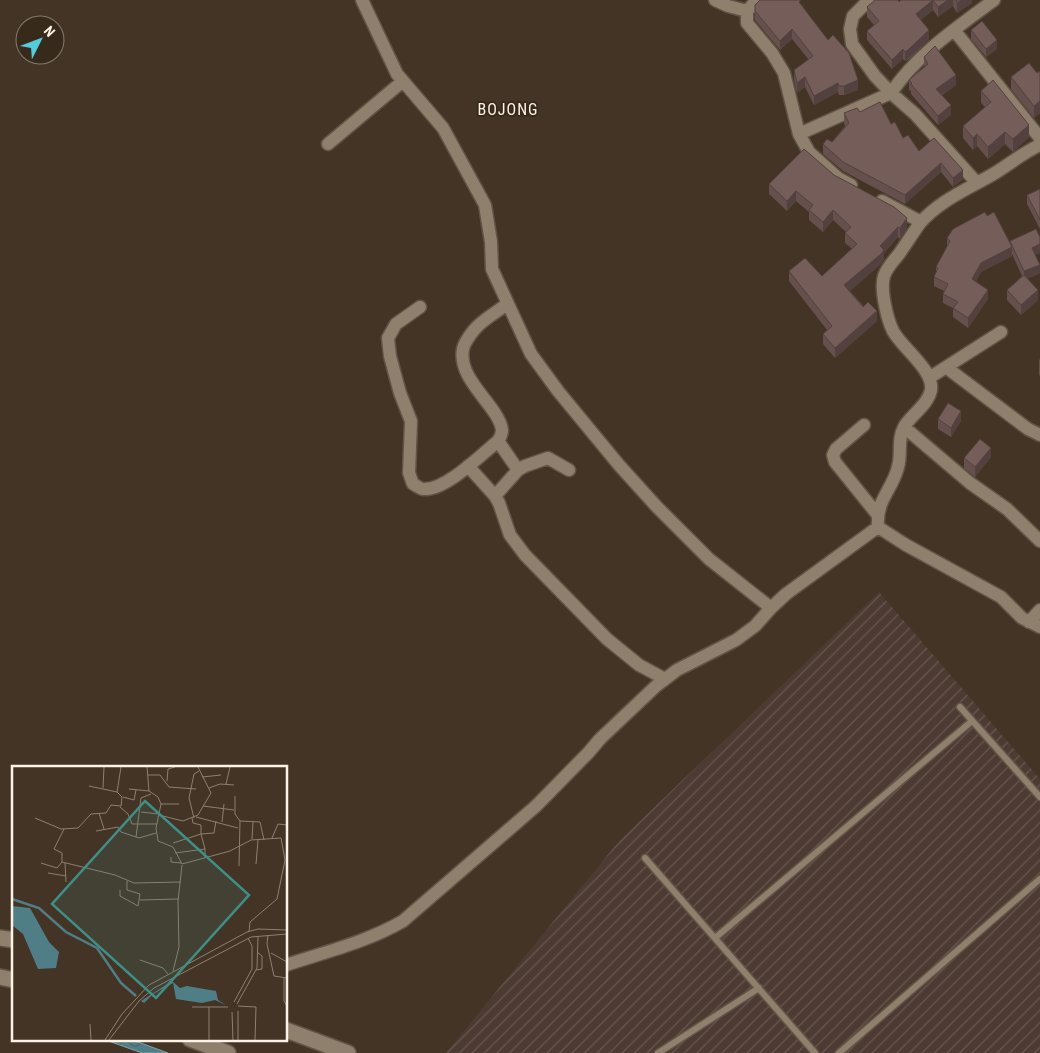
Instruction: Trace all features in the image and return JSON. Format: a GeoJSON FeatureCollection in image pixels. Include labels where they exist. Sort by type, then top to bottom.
{"type":"FeatureCollection","features":[{"type":"Feature","properties":{"kind":"main road"},"geometry":{"type":"LineString","coordinates":[[288,1031],[348,1053]]}},
{"type":"Feature","properties":{"kind":"main road"},"geometry":{"type":"LineString","coordinates":[[193,1040],[228,1053]]}},
{"type":"Feature","properties":{"kind":"street"},"geometry":{"type":"LineString","coordinates":[[362,0],[397,74],[443,128],[485,206],[491,242],[492,270],[531,354],[558,391],[619,465],[674,525],[709,559],[771,608]]}},
{"type":"Feature","properties":{"kind":"street"},"geometry":{"type":"LineString","coordinates":[[715,0],[747,11]]}},
{"type":"Feature","properties":{"kind":"street"},"geometry":{"type":"LineString","coordinates":[[757,0],[747,11],[747,23],[772,53],[784,73],[799,134],[809,152],[838,178],[921,222]]}},
{"type":"Feature","properties":{"kind":"street"},"geometry":{"type":"LineString","coordinates":[[869,0],[853,16],[850,29],[852,44],[890,93],[915,114],[977,183]]}},
{"type":"Feature","properties":{"kind":"street"},"geometry":{"type":"LineString","coordinates":[[799,134],[890,93],[933,47],[994,0]]}},
{"type":"Feature","properties":{"kind":"street"},"geometry":{"type":"LineString","coordinates":[[288,964],[367,938],[385,931],[402,921],[536,806],[600,739],[665,679],[676,670],[736,640],[755,626],[786,594],[878,520],[880,506],[898,469],[900,459],[899,442],[904,427],[930,396],[931,388],[929,378],[894,333],[887,317],[884,299],[884,276],[921,222],[947,200],[1038,146],[954,30]]}},
{"type":"Feature","properties":{"kind":"street"},"geometry":{"type":"LineString","coordinates":[[328,144],[403,82]]}},
{"type":"Feature","properties":{"kind":"street"},"geometry":{"type":"LineString","coordinates":[[420,306],[396,324],[388,338],[390,356],[400,393],[411,421],[409,473],[413,484],[422,489],[437,486],[451,479],[498,441],[502,429],[494,414],[476,391],[462,363],[462,348],[475,328],[507,304]]}},
{"type":"Feature","properties":{"kind":"street"},"geometry":{"type":"LineString","coordinates":[[929,378],[1001,332]]}},
{"type":"Feature","properties":{"kind":"street"},"geometry":{"type":"LineString","coordinates":[[947,368],[1028,429],[1040,435]]}},
{"type":"Feature","properties":{"kind":"street"},"geometry":{"type":"LineString","coordinates":[[864,425],[836,449],[833,455],[835,462],[878,520],[906,545],[1001,598],[1034,624],[1040,610]]}},
{"type":"Feature","properties":{"kind":"street"},"geometry":{"type":"LineString","coordinates":[[904,427],[970,483],[1007,508],[1040,541]]}},
{"type":"Feature","properties":{"kind":"street"},"geometry":{"type":"LineString","coordinates":[[498,441],[518,470]]}},
{"type":"Feature","properties":{"kind":"street"},"geometry":{"type":"LineString","coordinates":[[495,496],[518,470],[525,466],[548,458],[569,470]]}},
{"type":"Feature","properties":{"kind":"street"},"geometry":{"type":"LineString","coordinates":[[468,466],[499,502],[510,535],[525,556],[607,639],[639,665],[665,679]]}},
{"type":"Feature","properties":{"kind":"lane"},"geometry":{"type":"LineString","coordinates":[[960,707],[1040,797]]}},
{"type":"Feature","properties":{"kind":"lane"},"geometry":{"type":"LineString","coordinates":[[715,938],[972,721]]}},
{"type":"Feature","properties":{"kind":"lane"},"geometry":{"type":"LineString","coordinates":[[645,858],[815,1053]]}},
{"type":"Feature","properties":{"kind":"lane"},"geometry":{"type":"LineString","coordinates":[[839,1053],[1040,879]]}},
{"type":"Feature","properties":{"kind":"lane"},"geometry":{"type":"LineString","coordinates":[[658,1053],[759,988]]}},
{"type":"Feature","properties":{"kind":"shaded area"},"geometry":{"type":"Polygon","coordinates":[[[879,592],[1040,779],[1040,1053],[446,1053],[619,841],[879,592]]]}},
{"type":"Feature","properties":{"kind":"water"},"geometry":{"type":"Polygon","coordinates":[[[106,1040],[133,1040],[168,1053],[142,1053],[106,1040]]]}},
{"type":"Feature","properties":{"kind":"building"},"geometry":{"type":"Polygon","coordinates":[[[760,0],[801,0],[799,2],[828,40],[833,35],[849,53],[858,80],[844,86],[839,86],[838,83],[814,96],[805,77],[797,83],[794,70],[813,56],[792,29],[780,41],[755,11],[755,5],[760,0]]]}},
{"type":"Feature","properties":{"kind":"building"},"geometry":{"type":"Polygon","coordinates":[[[875,0],[898,0],[899,2],[901,0],[933,0],[916,14],[929,30],[909,49],[905,52],[903,49],[892,60],[867,31],[879,21],[867,7],[875,0]]]}},
{"type":"Feature","properties":{"kind":"building"},"geometry":{"type":"Polygon","coordinates":[[[933,0],[948,0],[938,7],[933,0]]]}},
{"type":"Feature","properties":{"kind":"building"},"geometry":{"type":"Polygon","coordinates":[[[982,21],[997,40],[986,49],[971,30],[982,21]]]}},
{"type":"Feature","properties":{"kind":"building"},"geometry":{"type":"Polygon","coordinates":[[[935,46],[956,75],[936,89],[951,105],[938,116],[909,80],[928,64],[924,57],[935,46]]]}},
{"type":"Feature","properties":{"kind":"building"},"geometry":{"type":"Polygon","coordinates":[[[1029,63],[1037,73],[1040,71],[1040,101],[1034,106],[1011,77],[1029,63]]]}},
{"type":"Feature","properties":{"kind":"building"},"geometry":{"type":"Polygon","coordinates":[[[993,80],[1029,125],[1013,139],[1005,132],[988,147],[977,134],[973,138],[963,126],[991,102],[981,91],[993,80]]]}},
{"type":"Feature","properties":{"kind":"building"},"geometry":{"type":"Polygon","coordinates":[[[880,102],[891,124],[895,122],[903,138],[908,135],[919,151],[934,138],[963,170],[953,178],[941,163],[905,195],[843,162],[823,144],[827,139],[832,142],[849,123],[844,113],[857,108],[860,112],[880,102]]]}},
{"type":"Feature","properties":{"kind":"building"},"geometry":{"type":"Polygon","coordinates":[[[804,149],[834,175],[894,207],[907,218],[900,228],[898,227],[880,246],[884,250],[881,254],[844,285],[863,307],[868,302],[877,311],[835,348],[823,334],[832,326],[789,271],[805,258],[822,276],[857,244],[845,233],[851,227],[833,210],[823,222],[809,210],[813,205],[796,191],[787,201],[769,184],[804,149]]]}},
{"type":"Feature","properties":{"kind":"building"},"geometry":{"type":"Polygon","coordinates":[[[1040,189],[1040,220],[1027,195],[1040,189]]]}},
{"type":"Feature","properties":{"kind":"building"},"geometry":{"type":"Polygon","coordinates":[[[985,212],[987,216],[994,212],[1012,247],[981,263],[972,279],[988,290],[968,318],[953,308],[958,302],[943,294],[948,284],[934,277],[938,268],[936,267],[950,241],[947,238],[953,229],[985,212]]]}},
{"type":"Feature","properties":{"kind":"building"},"geometry":{"type":"Polygon","coordinates":[[[1036,229],[1040,237],[1040,244],[1032,248],[1040,265],[1024,271],[1010,241],[1036,229]]]}},
{"type":"Feature","properties":{"kind":"building"},"geometry":{"type":"Polygon","coordinates":[[[1024,275],[1038,290],[1021,305],[1007,290],[1024,275]]]}},
{"type":"Feature","properties":{"kind":"building"},"geometry":{"type":"Polygon","coordinates":[[[948,403],[961,411],[951,428],[938,419],[948,403]]]}},
{"type":"Feature","properties":{"kind":"building"},"geometry":{"type":"Polygon","coordinates":[[[980,439],[991,448],[975,467],[964,458],[980,439]]]}},
{"type":"Feature","properties":{"kind":"district","name":"BOJONG"},"geometry":{"type":"Point","coordinates":[508,109]}}]}
